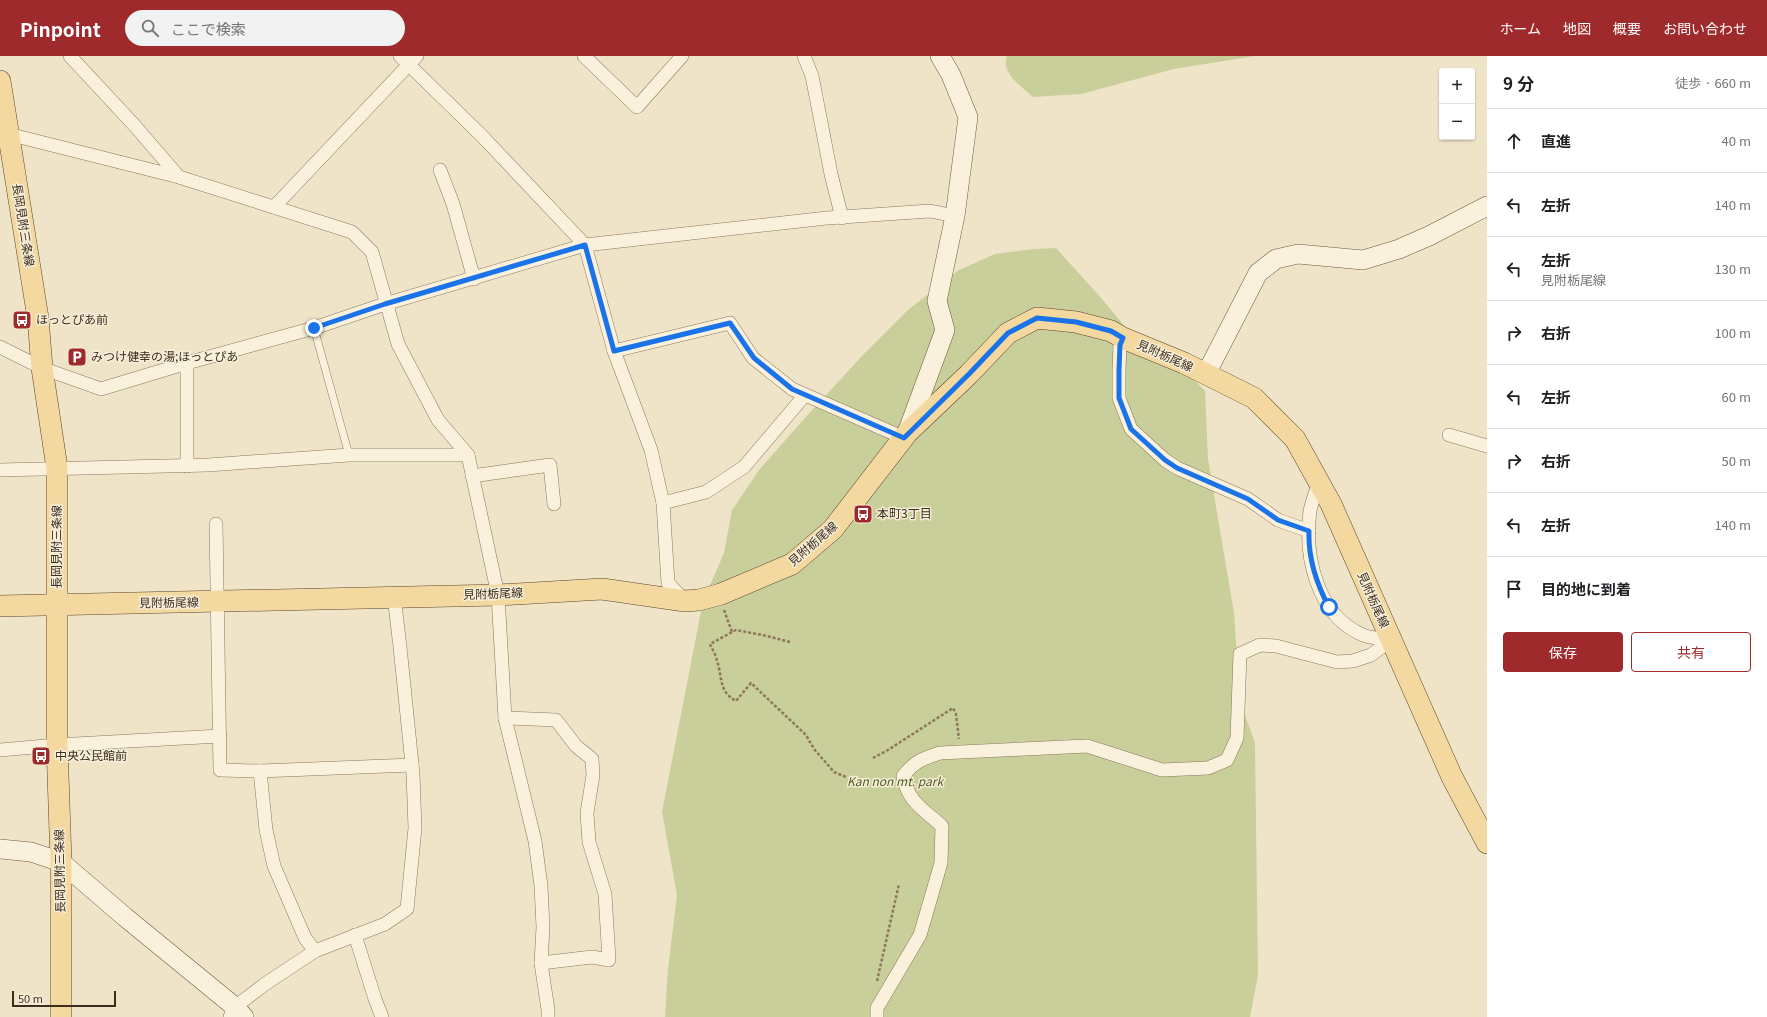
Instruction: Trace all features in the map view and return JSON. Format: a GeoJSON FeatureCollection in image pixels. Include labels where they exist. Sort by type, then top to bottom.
{"type":"FeatureCollection","features":[{"type":"Feature","properties":{"kind":"main road","name":"長岡見附三条線"},"geometry":{"type":"LineString","coordinates":[[0,81],[4,133],[38,318],[42,368],[56,468],[57,745],[61,862],[61,1017]]}},
{"type":"Feature","properties":{"kind":"main road","name":"見附栃尾線"},"geometry":{"type":"LineString","coordinates":[[0,606],[218,602],[394,596],[498,595],[602,589],[685,601],[699,600],[721,594],[792,564],[833,529],[905,435],[969,374],[1008,333],[1037,318],[1076,322],[1111,331],[1123,338],[1184,363],[1254,398],[1295,439],[1331,504],[1452,777],[1487,843]]}},
{"type":"Feature","properties":{"kind":"street"},"geometry":{"type":"LineString","coordinates":[[70,56],[135,126],[179,177]]}},
{"type":"Feature","properties":{"kind":"street"},"geometry":{"type":"LineString","coordinates":[[584,56],[637,107],[682,56]]}},
{"type":"Feature","properties":{"kind":"street"},"geometry":{"type":"LineString","coordinates":[[804,56],[812,76],[831,174],[842,218]]}},
{"type":"Feature","properties":{"kind":"street"},"geometry":{"type":"LineString","coordinates":[[614,351],[730,323],[754,358],[792,389],[905,435],[945,330],[937,301],[955,216],[968,117],[951,75],[940,56]]}},
{"type":"Feature","properties":{"kind":"street"},"geometry":{"type":"LineString","coordinates":[[274,207],[409,59],[585,245],[614,351],[651,450],[663,503],[668,583],[685,601]]}},
{"type":"Feature","properties":{"kind":"street"},"geometry":{"type":"LineString","coordinates":[[4,133],[179,177],[352,232],[372,252],[385,304],[398,344],[438,420],[468,455],[498,595],[505,718],[535,841],[543,927],[541,963],[548,1017]]}},
{"type":"Feature","properties":{"kind":"street"},"geometry":{"type":"LineString","coordinates":[[440,170],[453,204],[474,279]]}},
{"type":"Feature","properties":{"kind":"street"},"geometry":{"type":"LineString","coordinates":[[1206,374],[1258,273],[1276,259],[1298,254],[1363,260],[1399,249],[1430,236],[1487,206]]}},
{"type":"Feature","properties":{"kind":"street"},"geometry":{"type":"LineString","coordinates":[[0,347],[42,368],[101,389],[187,363],[314,328],[385,304],[474,279],[585,245],[687,233],[930,211],[955,216]]}},
{"type":"Feature","properties":{"kind":"street"},"geometry":{"type":"LineString","coordinates":[[1123,338],[1119,364],[1119,398],[1131,429],[1165,460],[1177,468],[1248,499],[1278,520],[1309,531]]}},
{"type":"Feature","properties":{"kind":"street"},"geometry":{"type":"LineString","coordinates":[[187,363],[187,466]]}},
{"type":"Feature","properties":{"kind":"street"},"geometry":{"type":"LineString","coordinates":[[663,503],[706,492],[744,467],[805,395]]}},
{"type":"Feature","properties":{"kind":"street"},"geometry":{"type":"LineString","coordinates":[[1449,436],[1487,446]]}},
{"type":"Feature","properties":{"kind":"street"},"geometry":{"type":"LineString","coordinates":[[0,470],[187,466],[349,455],[468,455]]}},
{"type":"Feature","properties":{"kind":"street"},"geometry":{"type":"LineString","coordinates":[[472,476],[550,466],[554,504]]}},
{"type":"Feature","properties":{"kind":"street"},"geometry":{"type":"LineString","coordinates":[[1319,482],[1310,510],[1309,531],[1311,563],[1319,589],[1329,607],[1342,622],[1364,636],[1391,640]]}},
{"type":"Feature","properties":{"kind":"street"},"geometry":{"type":"LineString","coordinates":[[216,524],[220,770],[260,771],[412,765]]}},
{"type":"Feature","properties":{"kind":"street"},"geometry":{"type":"LineString","coordinates":[[0,849],[31,852],[61,862],[236,1014],[264,984],[315,951],[385,924],[407,909],[415,828],[412,765],[394,596]]}},
{"type":"Feature","properties":{"kind":"street"},"geometry":{"type":"LineString","coordinates":[[877,1017],[877,1008],[920,935],[941,863],[942,826],[916,803],[906,790],[903,776],[912,764],[940,753],[1087,746],[1162,770],[1208,768],[1227,760],[1237,738],[1240,654],[1260,645],[1276,646],[1337,662],[1353,661],[1371,655],[1391,640]]}},
{"type":"Feature","properties":{"kind":"street"},"geometry":{"type":"LineString","coordinates":[[505,718],[556,720],[576,746],[592,759],[593,775],[587,813],[589,842],[605,894],[609,960],[592,957],[541,963]]}},
{"type":"Feature","properties":{"kind":"street"},"geometry":{"type":"LineString","coordinates":[[0,750],[57,745],[220,736]]}},
{"type":"Feature","properties":{"kind":"street"},"geometry":{"type":"LineString","coordinates":[[260,771],[266,830],[274,866],[305,938],[315,951]]}},
{"type":"Feature","properties":{"kind":"street"},"geometry":{"type":"LineString","coordinates":[[356,935],[375,999],[382,1017]]}},
{"type":"Feature","properties":{"kind":"lane"},"geometry":{"type":"LineString","coordinates":[[314,328],[349,455]]}},
{"type":"Feature","properties":{"kind":"path"},"geometry":{"type":"LineString","coordinates":[[721,594],[726,616],[732,632]]}},
{"type":"Feature","properties":{"kind":"path"},"geometry":{"type":"LineString","coordinates":[[790,642],[736,630],[710,644],[718,661],[722,685],[728,696],[736,702],[751,683],[806,735],[814,749],[834,772],[846,777]]}},
{"type":"Feature","properties":{"kind":"path"},"geometry":{"type":"LineString","coordinates":[[872,758],[888,750],[953,708],[956,714],[961,751]]}},
{"type":"Feature","properties":{"kind":"path"},"geometry":{"type":"LineString","coordinates":[[882,1001],[874,991],[899,884]]}},
{"type":"Feature","properties":{"kind":"green space"},"geometry":{"type":"Polygon","coordinates":[[[1007,56],[1255,56],[1174,69],[1081,94],[1033,97],[1009,74],[1006,62],[1007,56]]]}},
{"type":"Feature","properties":{"kind":"green space","name":"Kan non mt. park"},"geometry":{"type":"Polygon","coordinates":[[[1056,248],[1125,327],[1178,363],[1205,391],[1208,459],[1234,613],[1240,701],[1255,743],[1258,975],[1250,1017],[665,1017],[668,969],[677,895],[662,812],[703,601],[724,553],[732,510],[759,470],[861,357],[908,310],[959,270],[995,254],[1056,248]]]}},
{"type":"Feature","properties":{"kind":"place","name":"ほっとぴあ前"},"geometry":{"type":"Point","coordinates":[22,320]}},
{"type":"Feature","properties":{"kind":"place","name":"みつけ健幸の湯;ほっとぴあ"},"geometry":{"type":"Point","coordinates":[77,357]}},
{"type":"Feature","properties":{"kind":"place","name":"本町3丁目"},"geometry":{"type":"Point","coordinates":[863,514]}},
{"type":"Feature","properties":{"kind":"place","name":"中央公民館前"},"geometry":{"type":"Point","coordinates":[41,756]}},
{"type":"Feature","properties":{"kind":"route"},"geometry":{"type":"LineString","coordinates":[[314,328],[385,304],[464,282],[585,245],[614,351],[730,323],[754,358],[792,389],[904,438],[907,433],[969,374],[1008,333],[1037,318],[1076,322],[1111,331],[1123,338],[1120,345],[1119,398],[1131,429],[1165,460],[1177,468],[1248,499],[1278,520],[1309,531],[1311,563],[1319,589],[1329,607]]}}]}
